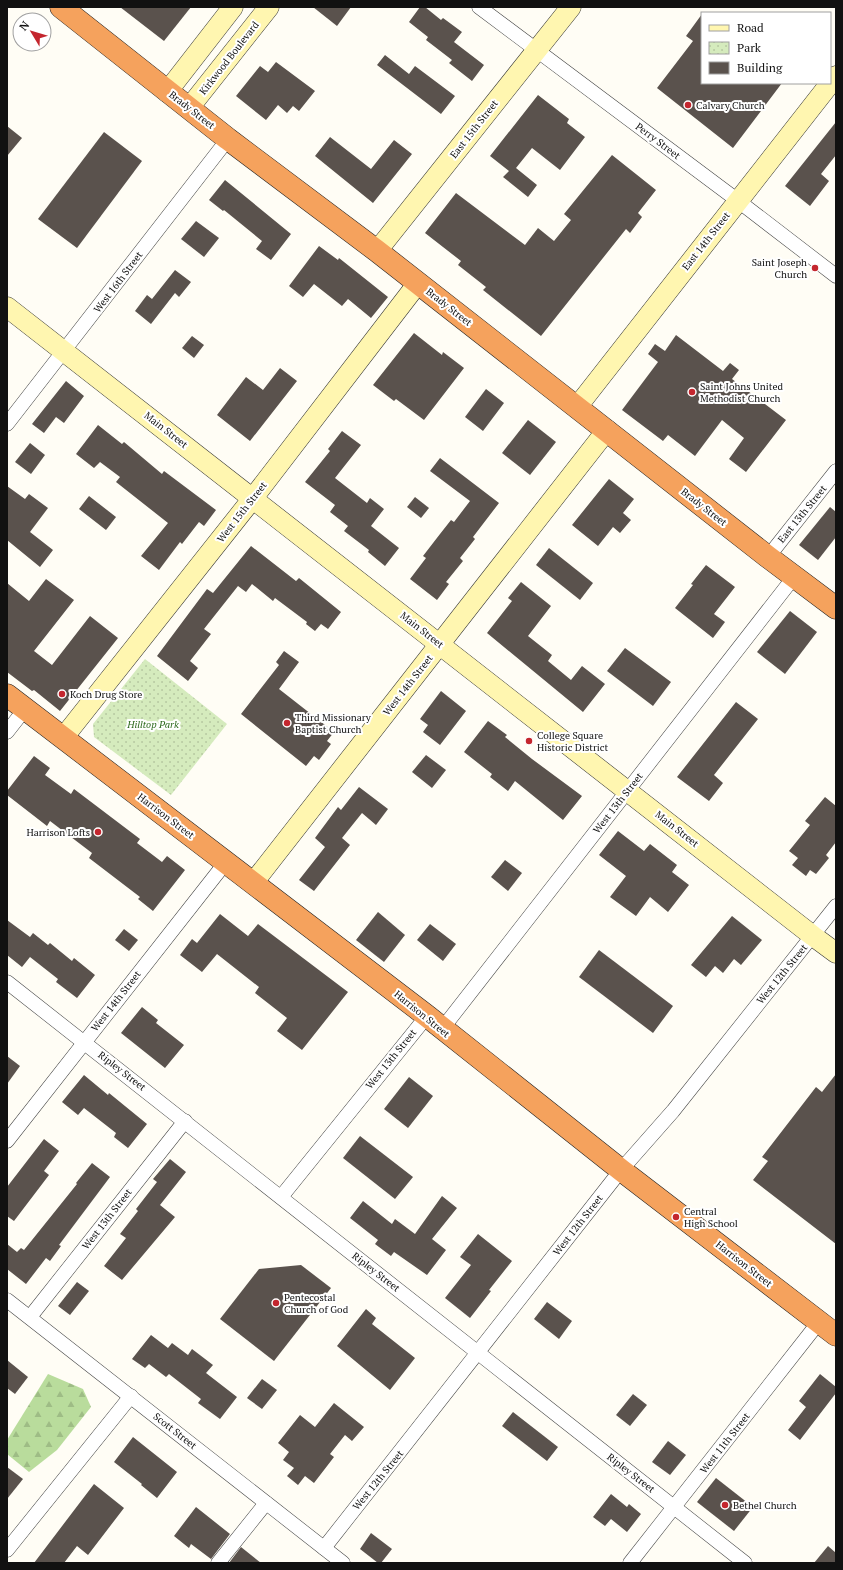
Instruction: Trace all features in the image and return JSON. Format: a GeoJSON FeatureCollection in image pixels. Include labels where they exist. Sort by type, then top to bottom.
{"type":"FeatureCollection","features":[{"type":"Feature","properties":{"kind":"highway","name":"Brady Street"},"geometry":{"type":"LineString","coordinates":[[64,8],[228,139],[377,251],[768,557],[836,608]]}},
{"type":"Feature","properties":{"kind":"highway","name":"Harrison Street"},"geometry":{"type":"LineString","coordinates":[[7,695],[254,883],[621,1170],[836,1335]]}},
{"type":"Feature","properties":{"kind":"street"},"geometry":{"type":"LineString","coordinates":[[168,92],[233,7]]}},
{"type":"Feature","properties":{"kind":"street","name":"Kirkwood Boulevard"},"geometry":{"type":"LineString","coordinates":[[189,108],[269,7]]}},
{"type":"Feature","properties":{"kind":"street","name":"Perry Street"},"geometry":{"type":"LineString","coordinates":[[479,7],[836,276]]}},
{"type":"Feature","properties":{"kind":"street","name":"East 15th Street"},"geometry":{"type":"LineString","coordinates":[[377,251],[570,7]]}},
{"type":"Feature","properties":{"kind":"street","name":"East 14th Street"},"geometry":{"type":"LineString","coordinates":[[577,407],[737,200],[830,84]]}},
{"type":"Feature","properties":{"kind":"street","name":"West 16th Street"},"geometry":{"type":"LineString","coordinates":[[7,424],[228,139]]}},
{"type":"Feature","properties":{"kind":"street","name":"West 15th Street"},"geometry":{"type":"LineString","coordinates":[[63,738],[253,498],[418,283]]}},
{"type":"Feature","properties":{"kind":"street","name":"Main Street"},"geometry":{"type":"LineString","coordinates":[[7,307],[836,953]]}},
{"type":"Feature","properties":{"kind":"street","name":"West 14th Street"},"geometry":{"type":"LineString","coordinates":[[254,883],[607,430]]}},
{"type":"Feature","properties":{"kind":"street","name":"East 13th Street"},"geometry":{"type":"LineString","coordinates":[[768,557],[836,471]]}},
{"type":"Feature","properties":{"kind":"street","name":"West 13th Street"},"geometry":{"type":"LineString","coordinates":[[281,1197],[434,1023],[628,791],[794,577]]}},
{"type":"Feature","properties":{"kind":"street"},"geometry":{"type":"LineString","coordinates":[[7,732],[25,709]]}},
{"type":"Feature","properties":{"kind":"street","name":"West 14th Street"},"geometry":{"type":"LineString","coordinates":[[7,1141],[226,862]]}},
{"type":"Feature","properties":{"kind":"street","name":"West 12th Street"},"geometry":{"type":"LineString","coordinates":[[324,1548],[621,1170],[673,1111],[836,906]]}},
{"type":"Feature","properties":{"kind":"street","name":"Ripley Street"},"geometry":{"type":"LineString","coordinates":[[7,982],[479,1352],[745,1563]]}},
{"type":"Feature","properties":{"kind":"street","name":"West 13th Street"},"geometry":{"type":"LineString","coordinates":[[30,1317],[185,1121]]}},
{"type":"Feature","properties":{"kind":"street","name":"Scott Street"},"geometry":{"type":"LineString","coordinates":[[7,1300],[343,1563]]}},
{"type":"Feature","properties":{"kind":"street","name":"West 11th Street"},"geometry":{"type":"LineString","coordinates":[[630,1563],[819,1322]]}},
{"type":"Feature","properties":{"kind":"street"},"geometry":{"type":"LineString","coordinates":[[7,1550],[131,1396]]}},
{"type":"Feature","properties":{"kind":"street"},"geometry":{"type":"LineString","coordinates":[[218,1563],[266,1503]]}},
{"type":"Feature","properties":{"kind":"green space","name":"Hilltop Park"},"geometry":{"type":"Polygon","coordinates":[[[145,659],[227,724],[171,795],[94,737],[93,724],[145,659]]]}},
{"type":"Feature","properties":{"kind":"green space"},"geometry":{"type":"Polygon","coordinates":[[[48,1374],[83,1389],[91,1407],[57,1450],[29,1472],[7,1454],[7,1440],[48,1374]]]}},
{"type":"Feature","properties":{"kind":"building"},"geometry":{"type":"Polygon","coordinates":[[[120,7],[191,7],[164,41],[120,7]]]}},
{"type":"Feature","properties":{"kind":"building"},"geometry":{"type":"Polygon","coordinates":[[[313,7],[351,7],[337,26],[313,7]]]}},
{"type":"Feature","properties":{"kind":"building"},"geometry":{"type":"Polygon","coordinates":[[[420,7],[425,7],[441,20],[443,18],[462,32],[454,42],[484,65],[472,81],[449,63],[452,60],[426,40],[428,37],[409,22],[420,7]]]}},
{"type":"Feature","properties":{"kind":"building"},"geometry":{"type":"Polygon","coordinates":[[[701,15],[701,84],[781,84],[733,148],[657,88],[693,41],[686,36],[701,15]]]}},
{"type":"Feature","properties":{"kind":"building"},"geometry":{"type":"Polygon","coordinates":[[[385,55],[409,74],[415,66],[455,96],[441,114],[377,65],[385,55]]]}},
{"type":"Feature","properties":{"kind":"building"},"geometry":{"type":"Polygon","coordinates":[[[276,62],[315,91],[299,111],[293,106],[287,113],[278,105],[266,120],[236,96],[260,66],[268,72],[276,62]]]}},
{"type":"Feature","properties":{"kind":"building"},"geometry":{"type":"Polygon","coordinates":[[[538,95],[569,119],[567,123],[585,137],[560,170],[532,148],[516,168],[537,185],[528,197],[503,177],[509,171],[490,156],[538,95]]]}},
{"type":"Feature","properties":{"kind":"building"},"geometry":{"type":"Polygon","coordinates":[[[836,122],[836,155],[821,174],[829,181],[810,206],[785,186],[836,122]]]}},
{"type":"Feature","properties":{"kind":"building"},"geometry":{"type":"Polygon","coordinates":[[[7,126],[22,138],[7,156],[7,126]]]}},
{"type":"Feature","properties":{"kind":"building"},"geometry":{"type":"Polygon","coordinates":[[[104,132],[142,161],[77,248],[38,219],[104,132]]]}},
{"type":"Feature","properties":{"kind":"building"},"geometry":{"type":"Polygon","coordinates":[[[330,137],[371,169],[394,140],[412,154],[373,203],[315,156],[330,137]]]}},
{"type":"Feature","properties":{"kind":"building"},"geometry":{"type":"Polygon","coordinates":[[[612,155],[656,190],[638,213],[642,217],[630,233],[626,229],[541,336],[483,290],[486,287],[458,265],[461,261],[425,233],[456,193],[525,245],[538,228],[554,241],[571,220],[564,214],[612,155]]]}},
{"type":"Feature","properties":{"kind":"building"},"geometry":{"type":"Polygon","coordinates":[[[225,180],[291,234],[271,260],[256,249],[262,241],[224,210],[223,211],[209,200],[225,180]]]}},
{"type":"Feature","properties":{"kind":"building"},"geometry":{"type":"Polygon","coordinates":[[[196,221],[219,238],[204,257],[181,239],[196,221]]]}},
{"type":"Feature","properties":{"kind":"building"},"geometry":{"type":"Polygon","coordinates":[[[319,246],[338,260],[339,258],[388,297],[371,318],[348,299],[342,306],[314,284],[303,297],[289,286],[319,246]]]}},
{"type":"Feature","properties":{"kind":"building"},"geometry":{"type":"Polygon","coordinates":[[[175,270],[191,282],[179,297],[175,293],[151,324],[135,311],[147,295],[152,299],[175,270]]]}},
{"type":"Feature","properties":{"kind":"building"},"geometry":{"type":"Polygon","coordinates":[[[414,333],[442,355],[443,352],[464,368],[424,420],[396,399],[394,401],[373,385],[414,333]]]}},
{"type":"Feature","properties":{"kind":"building","name":"Saint Johns United Methodist Church"},"geometry":{"type":"Polygon","coordinates":[[[676,335],[723,371],[730,363],[739,370],[732,379],[786,420],[746,472],[729,459],[744,438],[722,420],[695,456],[668,435],[663,441],[622,410],[658,362],[648,354],[655,344],[665,351],[676,335]]]}},
{"type":"Feature","properties":{"kind":"building"},"geometry":{"type":"Polygon","coordinates":[[[192,336],[204,345],[194,358],[182,348],[192,336]]]}},
{"type":"Feature","properties":{"kind":"building"},"geometry":{"type":"Polygon","coordinates":[[[280,368],[297,381],[250,441],[217,415],[246,377],[263,390],[280,368]]]}},
{"type":"Feature","properties":{"kind":"building"},"geometry":{"type":"Polygon","coordinates":[[[66,381],[84,396],[64,423],[56,417],[44,433],[32,424],[66,381]]]}},
{"type":"Feature","properties":{"kind":"building"},"geometry":{"type":"Polygon","coordinates":[[[486,389],[504,403],[483,431],[465,417],[486,389]]]}},
{"type":"Feature","properties":{"kind":"building"},"geometry":{"type":"Polygon","coordinates":[[[528,420],[556,442],[530,475],[502,453],[528,420]]]}},
{"type":"Feature","properties":{"kind":"building"},"geometry":{"type":"Polygon","coordinates":[[[98,425],[122,444],[124,442],[162,474],[164,471],[216,510],[204,526],[199,522],[182,544],[180,542],[159,570],[141,556],[168,523],[116,482],[120,477],[100,462],[94,468],[76,454],[98,425]]]}},
{"type":"Feature","properties":{"kind":"building"},"geometry":{"type":"Polygon","coordinates":[[[342,431],[361,445],[335,478],[367,503],[370,498],[384,509],[371,526],[399,548],[385,566],[368,552],[369,550],[344,531],[348,526],[330,512],[335,505],[305,482],[330,451],[328,449],[342,431]]]}},
{"type":"Feature","properties":{"kind":"building"},"geometry":{"type":"Polygon","coordinates":[[[30,443],[45,455],[31,474],[15,462],[30,443]]]}},
{"type":"Feature","properties":{"kind":"building"},"geometry":{"type":"Polygon","coordinates":[[[440,458],[499,503],[473,537],[475,539],[460,558],[463,561],[446,582],[449,584],[437,600],[410,579],[426,558],[423,556],[451,520],[454,522],[470,501],[430,471],[440,458]]]}},
{"type":"Feature","properties":{"kind":"building"},"geometry":{"type":"Polygon","coordinates":[[[609,479],[634,499],[623,513],[631,520],[620,533],[613,527],[598,546],[572,525],[609,479]]]}},
{"type":"Feature","properties":{"kind":"building"},"geometry":{"type":"Polygon","coordinates":[[[7,486],[25,499],[29,494],[48,508],[30,532],[53,550],[40,567],[7,540],[7,486]]]}},
{"type":"Feature","properties":{"kind":"building"},"geometry":{"type":"Polygon","coordinates":[[[89,496],[116,517],[106,530],[79,509],[89,496]]]}},
{"type":"Feature","properties":{"kind":"building"},"geometry":{"type":"Polygon","coordinates":[[[415,497],[429,508],[421,518],[407,507],[415,497]]]}},
{"type":"Feature","properties":{"kind":"building"},"geometry":{"type":"Polygon","coordinates":[[[830,507],[836,512],[836,537],[818,560],[799,545],[830,507]]]}},
{"type":"Feature","properties":{"kind":"building"},"geometry":{"type":"Polygon","coordinates":[[[251,546],[296,581],[299,578],[341,612],[328,629],[321,624],[315,631],[306,624],[307,622],[275,598],[273,601],[252,584],[246,592],[238,586],[204,629],[211,634],[190,661],[198,668],[188,681],[157,656],[207,589],[213,593],[251,546]]]}},
{"type":"Feature","properties":{"kind":"building"},"geometry":{"type":"Polygon","coordinates":[[[549,548],[593,583],[580,600],[536,565],[549,548]]]}},
{"type":"Feature","properties":{"kind":"building"},"geometry":{"type":"Polygon","coordinates":[[[706,565],[735,587],[714,614],[725,622],[713,638],[675,608],[706,565]]]}},
{"type":"Feature","properties":{"kind":"building"},"geometry":{"type":"Polygon","coordinates":[[[46,579],[74,600],[34,651],[52,665],[90,616],[118,638],[60,711],[34,690],[32,691],[7,672],[7,583],[29,601],[46,579]]]}},
{"type":"Feature","properties":{"kind":"building"},"geometry":{"type":"Polygon","coordinates":[[[521,582],[551,606],[528,636],[552,655],[548,661],[571,680],[582,666],[605,684],[583,712],[487,633],[512,601],[508,598],[521,582]]]}},
{"type":"Feature","properties":{"kind":"building"},"geometry":{"type":"Polygon","coordinates":[[[790,611],[817,632],[785,674],[757,652],[790,611]]]}},
{"type":"Feature","properties":{"kind":"building"},"geometry":{"type":"Polygon","coordinates":[[[625,648],[671,682],[653,706],[607,671],[625,648]]]}},
{"type":"Feature","properties":{"kind":"building","name":"Third Missionary Baptist Church"},"geometry":{"type":"Polygon","coordinates":[[[284,651],[299,662],[279,689],[334,732],[327,741],[331,744],[319,760],[314,756],[306,766],[241,714],[279,665],[276,662],[284,651]]]}},
{"type":"Feature","properties":{"kind":"building"},"geometry":{"type":"Polygon","coordinates":[[[441,691],[466,711],[440,745],[423,732],[428,725],[420,719],[441,691]]]}},
{"type":"Feature","properties":{"kind":"building"},"geometry":{"type":"Polygon","coordinates":[[[736,702],[758,719],[714,775],[723,783],[709,801],[677,777],[736,702]]]}},
{"type":"Feature","properties":{"kind":"building"},"geometry":{"type":"Polygon","coordinates":[[[488,721],[507,735],[505,737],[532,759],[582,796],[563,820],[515,781],[508,791],[490,777],[492,774],[464,752],[488,721]]]}},
{"type":"Feature","properties":{"kind":"building"},"geometry":{"type":"Polygon","coordinates":[[[426,755],[446,770],[432,788],[412,772],[426,755]]]}},
{"type":"Feature","properties":{"kind":"building","name":"Harrison Lofts"},"geometry":{"type":"Polygon","coordinates":[[[34,756],[50,768],[45,775],[71,794],[74,789],[140,839],[137,843],[162,862],[167,856],[185,870],[153,911],[138,899],[140,897],[89,858],[92,853],[50,821],[47,826],[7,795],[7,791],[34,756]]]}},
{"type":"Feature","properties":{"kind":"building"},"geometry":{"type":"Polygon","coordinates":[[[359,787],[388,809],[376,825],[362,813],[342,838],[350,845],[314,891],[299,880],[325,847],[315,838],[338,807],[341,810],[359,787]]]}},
{"type":"Feature","properties":{"kind":"building"},"geometry":{"type":"Polygon","coordinates":[[[825,797],[836,806],[836,842],[826,855],[829,858],[816,874],[810,870],[806,876],[792,865],[798,858],[789,851],[810,825],[805,821],[825,797]]]}},
{"type":"Feature","properties":{"kind":"building"},"geometry":{"type":"Polygon","coordinates":[[[618,831],[644,851],[650,844],[677,865],[672,872],[689,885],[668,912],[650,897],[636,916],[610,897],[626,876],[599,855],[618,831]]]}},
{"type":"Feature","properties":{"kind":"building"},"geometry":{"type":"Polygon","coordinates":[[[505,860],[522,873],[508,891],[491,877],[505,860]]]}},
{"type":"Feature","properties":{"kind":"building"},"geometry":{"type":"Polygon","coordinates":[[[378,912],[405,935],[384,962],[356,940],[378,912]]]}},
{"type":"Feature","properties":{"kind":"building"},"geometry":{"type":"Polygon","coordinates":[[[220,914],[248,936],[258,924],[348,992],[302,1050],[277,1031],[287,1018],[255,993],[259,987],[217,954],[202,972],[180,955],[192,939],[197,943],[220,914]]]}},
{"type":"Feature","properties":{"kind":"building"},"geometry":{"type":"Polygon","coordinates":[[[732,916],[762,940],[741,965],[734,959],[723,973],[715,966],[706,977],[691,965],[732,916]]]}},
{"type":"Feature","properties":{"kind":"building"},"geometry":{"type":"Polygon","coordinates":[[[7,920],[30,937],[33,933],[48,945],[50,943],[72,961],[74,958],[95,975],[77,998],[56,982],[58,979],[30,957],[22,967],[7,955],[7,920]]]}},
{"type":"Feature","properties":{"kind":"building"},"geometry":{"type":"Polygon","coordinates":[[[430,924],[456,944],[443,961],[417,940],[430,924]]]}},
{"type":"Feature","properties":{"kind":"building"},"geometry":{"type":"Polygon","coordinates":[[[124,929],[138,940],[129,951],[115,940],[124,929]]]}},
{"type":"Feature","properties":{"kind":"building"},"geometry":{"type":"Polygon","coordinates":[[[599,950],[673,1006],[653,1033],[579,977],[599,950]]]}},
{"type":"Feature","properties":{"kind":"building"},"geometry":{"type":"Polygon","coordinates":[[[142,1007],[158,1020],[156,1023],[184,1045],[165,1068],[121,1033],[142,1007]]]}},
{"type":"Feature","properties":{"kind":"building"},"geometry":{"type":"Polygon","coordinates":[[[7,1056],[20,1066],[7,1084],[7,1056]]]}},
{"type":"Feature","properties":{"kind":"building"},"geometry":{"type":"Polygon","coordinates":[[[836,1074],[836,1244],[753,1180],[768,1161],[762,1157],[816,1087],[822,1092],[836,1074]]]}},
{"type":"Feature","properties":{"kind":"building"},"geometry":{"type":"Polygon","coordinates":[[[84,1075],[147,1124],[128,1148],[114,1137],[116,1133],[84,1108],[78,1115],[62,1102],[84,1075]]]}},
{"type":"Feature","properties":{"kind":"building"},"geometry":{"type":"Polygon","coordinates":[[[409,1077],[433,1096],[408,1128],[384,1109],[409,1077]]]}},
{"type":"Feature","properties":{"kind":"building"},"geometry":{"type":"Polygon","coordinates":[[[360,1136],[413,1177],[395,1199],[343,1158],[360,1136]]]}},
{"type":"Feature","properties":{"kind":"building"},"geometry":{"type":"Polygon","coordinates":[[[44,1139],[59,1151],[44,1171],[49,1175],[14,1221],[7,1216],[7,1187],[44,1139]]]}},
{"type":"Feature","properties":{"kind":"building"},"geometry":{"type":"Polygon","coordinates":[[[170,1159],[186,1172],[160,1205],[175,1217],[122,1280],[104,1266],[126,1238],[120,1234],[138,1211],[136,1209],[157,1182],[153,1179],[170,1159]]]}},
{"type":"Feature","properties":{"kind":"building"},"geometry":{"type":"Polygon","coordinates":[[[92,1163],[110,1177],[59,1245],[61,1246],[50,1261],[46,1258],[26,1284],[7,1269],[7,1244],[17,1252],[21,1248],[24,1250],[92,1163]]]}},
{"type":"Feature","properties":{"kind":"building"},"geometry":{"type":"Polygon","coordinates":[[[442,1196],[457,1208],[432,1239],[446,1250],[427,1275],[394,1252],[391,1256],[375,1244],[378,1240],[350,1218],[363,1201],[392,1224],[395,1219],[415,1234],[442,1196]]]}},
{"type":"Feature","properties":{"kind":"building"},"geometry":{"type":"Polygon","coordinates":[[[478,1234],[512,1261],[489,1290],[491,1291],[470,1318],[445,1298],[471,1265],[460,1257],[478,1234]]]}},
{"type":"Feature","properties":{"kind":"building","name":"Pentecostal Church of God"},"geometry":{"type":"Polygon","coordinates":[[[301,1265],[331,1288],[274,1361],[220,1319],[259,1269],[301,1265]]]}},
{"type":"Feature","properties":{"kind":"building"},"geometry":{"type":"Polygon","coordinates":[[[77,1282],[89,1291],[70,1315],[58,1306],[77,1282]]]}},
{"type":"Feature","properties":{"kind":"building"},"geometry":{"type":"Polygon","coordinates":[[[547,1302],[572,1321],[559,1339],[534,1319],[547,1302]]]}},
{"type":"Feature","properties":{"kind":"building"},"geometry":{"type":"Polygon","coordinates":[[[366,1309],[376,1318],[372,1324],[415,1358],[390,1390],[337,1346],[366,1309]]]}},
{"type":"Feature","properties":{"kind":"building"},"geometry":{"type":"Polygon","coordinates":[[[151,1335],[168,1348],[172,1343],[188,1355],[192,1349],[213,1365],[206,1373],[237,1397],[220,1419],[198,1403],[201,1399],[169,1374],[166,1377],[149,1364],[145,1368],[132,1359],[151,1335]]]}},
{"type":"Feature","properties":{"kind":"building"},"geometry":{"type":"Polygon","coordinates":[[[7,1360],[28,1377],[15,1394],[7,1388],[7,1360]]]}},
{"type":"Feature","properties":{"kind":"building"},"geometry":{"type":"Polygon","coordinates":[[[820,1374],[836,1387],[836,1393],[800,1440],[788,1430],[806,1407],[799,1401],[820,1374]]]}},
{"type":"Feature","properties":{"kind":"building"},"geometry":{"type":"Polygon","coordinates":[[[262,1379],[277,1390],[262,1409],[247,1398],[262,1379]]]}},
{"type":"Feature","properties":{"kind":"building"},"geometry":{"type":"Polygon","coordinates":[[[633,1394],[647,1405],[630,1426],[616,1415],[633,1394]]]}},
{"type":"Feature","properties":{"kind":"building"},"geometry":{"type":"Polygon","coordinates":[[[334,1403],[364,1427],[352,1441],[345,1435],[330,1454],[334,1457],[314,1483],[305,1476],[298,1485],[287,1476],[294,1468],[283,1460],[289,1452],[278,1443],[300,1415],[315,1427],[334,1403]]]}},
{"type":"Feature","properties":{"kind":"building"},"geometry":{"type":"Polygon","coordinates":[[[513,1412],[558,1447],[547,1461],[502,1426],[513,1412]]]}},
{"type":"Feature","properties":{"kind":"building"},"geometry":{"type":"Polygon","coordinates":[[[133,1437],[177,1472],[157,1498],[114,1462],[133,1437]]]}},
{"type":"Feature","properties":{"kind":"building"},"geometry":{"type":"Polygon","coordinates":[[[668,1441],[686,1455],[670,1475],[652,1462],[668,1441]]]}},
{"type":"Feature","properties":{"kind":"building"},"geometry":{"type":"Polygon","coordinates":[[[7,1467],[23,1479],[7,1499],[7,1467]]]}},
{"type":"Feature","properties":{"kind":"building","name":"Bethel Church"},"geometry":{"type":"Polygon","coordinates":[[[716,1478],[753,1507],[734,1531],[697,1502],[716,1478]]]}},
{"type":"Feature","properties":{"kind":"building"},"geometry":{"type":"Polygon","coordinates":[[[94,1484],[124,1508],[88,1555],[77,1546],[64,1563],[34,1563],[94,1484]]]}},
{"type":"Feature","properties":{"kind":"building"},"geometry":{"type":"Polygon","coordinates":[[[611,1494],[627,1507],[629,1504],[641,1514],[627,1532],[611,1519],[605,1526],[593,1517],[611,1494]]]}},
{"type":"Feature","properties":{"kind":"building"},"geometry":{"type":"Polygon","coordinates":[[[196,1507],[230,1534],[211,1559],[191,1544],[189,1548],[174,1536],[196,1507]]]}},
{"type":"Feature","properties":{"kind":"building"},"geometry":{"type":"Polygon","coordinates":[[[371,1533],[392,1549],[381,1563],[378,1563],[360,1549],[371,1533]]]}},
{"type":"Feature","properties":{"kind":"building"},"geometry":{"type":"Polygon","coordinates":[[[828,1546],[836,1553],[836,1563],[814,1563],[828,1546]]]}},
{"type":"Feature","properties":{"kind":"building"},"geometry":{"type":"Polygon","coordinates":[[[241,1547],[261,1563],[229,1563],[241,1547]]]}},
{"type":"Feature","properties":{"kind":"place","name":"Calvary Church"},"geometry":{"type":"Point","coordinates":[688,105]}},
{"type":"Feature","properties":{"kind":"place","name":"Saint Joseph Church"},"geometry":{"type":"Point","coordinates":[815,268]}},
{"type":"Feature","properties":{"kind":"place","name":"Saint Johns United Methodist Church"},"geometry":{"type":"Point","coordinates":[692,392]}},
{"type":"Feature","properties":{"kind":"place","name":"Koch Drug Store"},"geometry":{"type":"Point","coordinates":[62,694]}},
{"type":"Feature","properties":{"kind":"place","name":"Third Missionary Baptist Church"},"geometry":{"type":"Point","coordinates":[287,723]}},
{"type":"Feature","properties":{"kind":"place","name":"College Square Historic District"},"geometry":{"type":"Point","coordinates":[529,741]}},
{"type":"Feature","properties":{"kind":"place","name":"Harrison Lofts"},"geometry":{"type":"Point","coordinates":[98,832]}},
{"type":"Feature","properties":{"kind":"place","name":"Central High School"},"geometry":{"type":"Point","coordinates":[676,1217]}},
{"type":"Feature","properties":{"kind":"place","name":"Pentecostal Church of God"},"geometry":{"type":"Point","coordinates":[276,1303]}},
{"type":"Feature","properties":{"kind":"place","name":"Bethel Church"},"geometry":{"type":"Point","coordinates":[725,1505]}}]}
